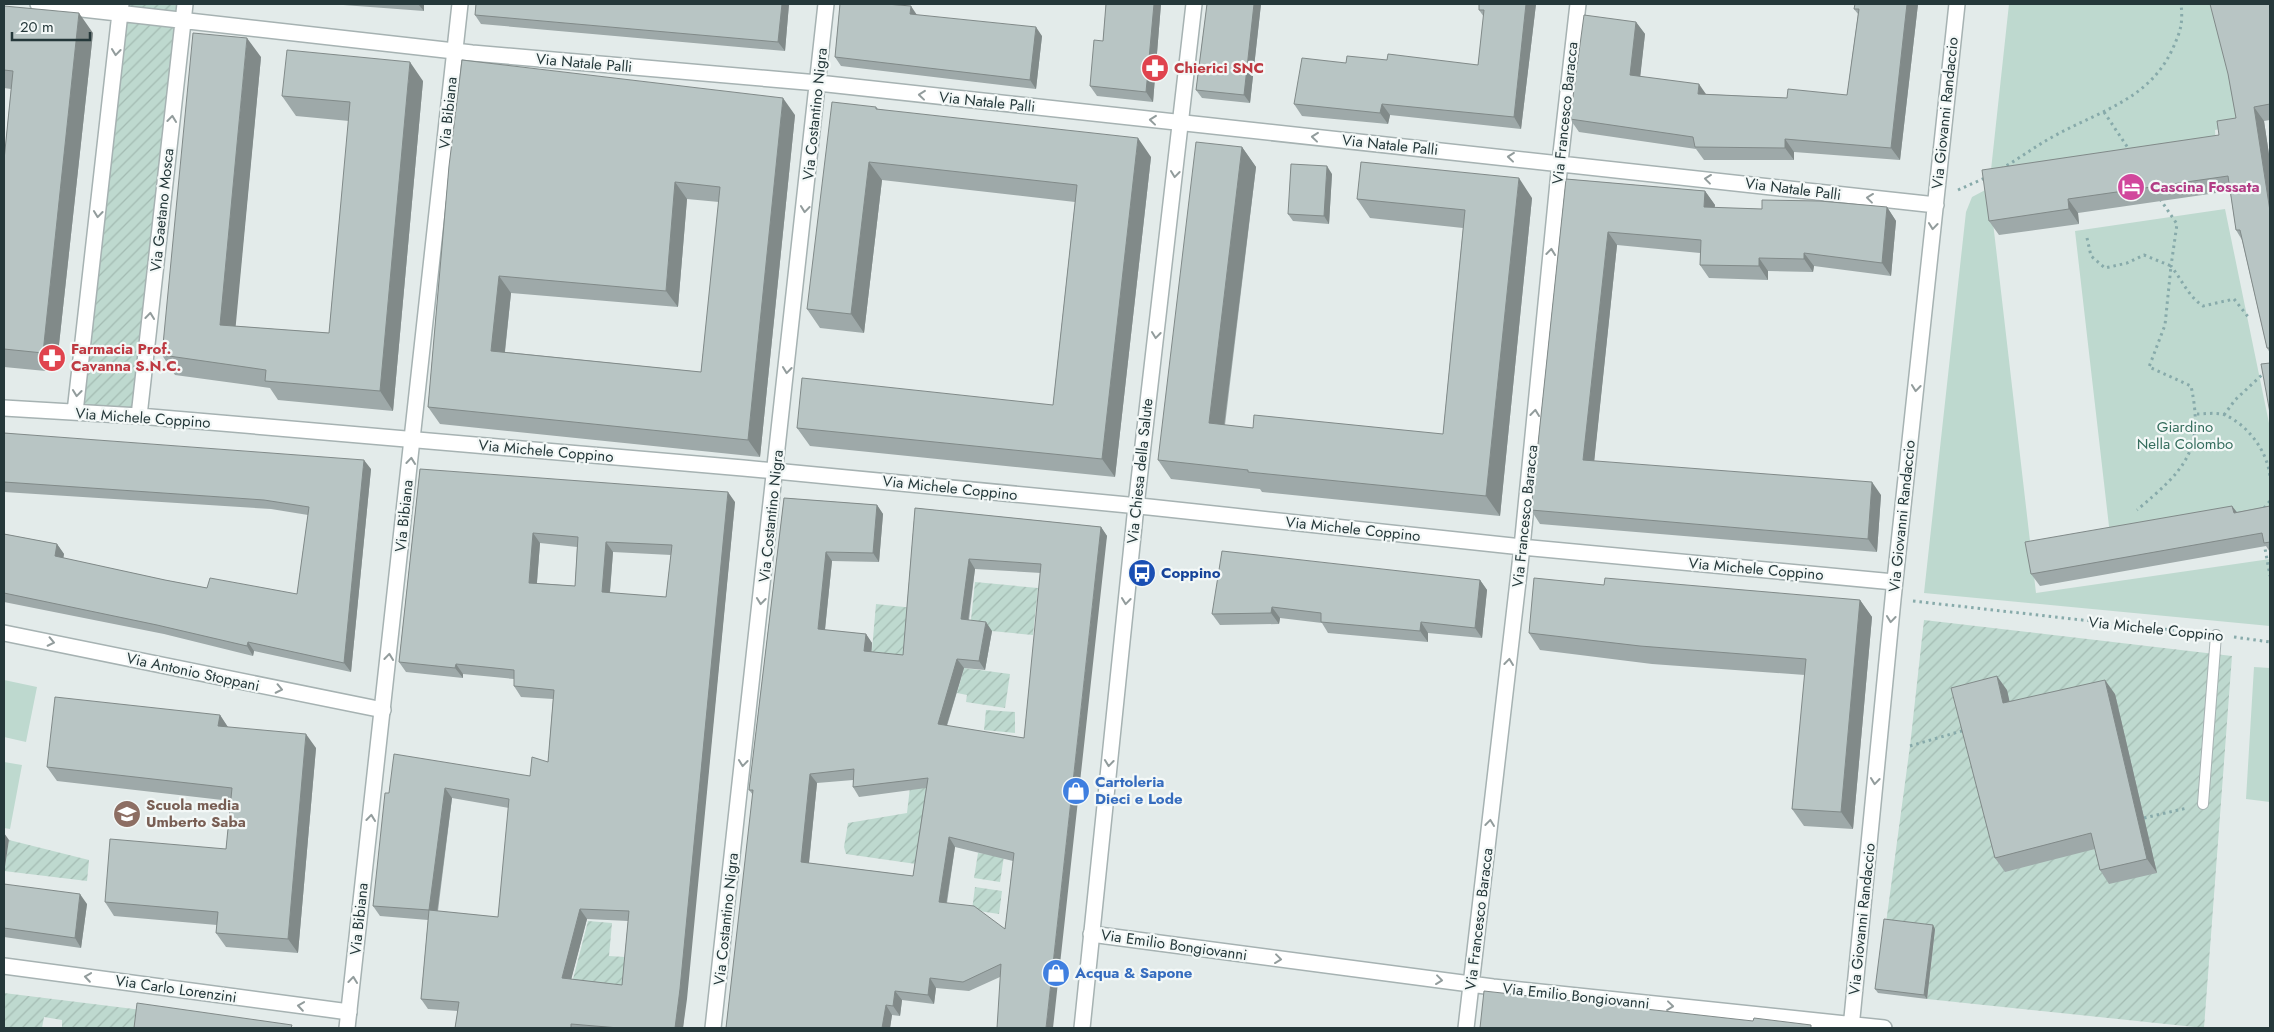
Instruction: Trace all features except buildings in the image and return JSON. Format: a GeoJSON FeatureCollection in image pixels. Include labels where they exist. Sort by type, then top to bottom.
{"type":"FeatureCollection","features":[{"type":"Feature","properties":{"kind":"street","name":"Via Natale Palli"},"geometry":{"type":"LineString","coordinates":[[38,4],[121,8],[183,20],[455,51],[818,83],[1181,123],[1936,201]]}},
{"type":"Feature","properties":{"kind":"street","name":"Via Gaetano Mosca"},"geometry":{"type":"LineString","coordinates":[[139,416],[185,4]]}},
{"type":"Feature","properties":{"kind":"street","name":"Via Bibiana"},"geometry":{"type":"LineString","coordinates":[[347,1028],[460,4]]}},
{"type":"Feature","properties":{"kind":"street","name":"Via Costantino Nigra"},"geometry":{"type":"LineString","coordinates":[[713,1028],[776,471],[826,4]]}},
{"type":"Feature","properties":{"kind":"street","name":"Via Chiesa della Salute"},"geometry":{"type":"LineString","coordinates":[[1082,1028],[1136,506],[1194,4]]}},
{"type":"Feature","properties":{"kind":"street","name":"Via Francesco Baracca"},"geometry":{"type":"LineString","coordinates":[[1466,1028],[1522,547],[1560,162],[1578,4]]}},
{"type":"Feature","properties":{"kind":"street","name":"Via Giovanni Randaccio"},"geometry":{"type":"LineString","coordinates":[[1851,1026],[1894,582],[1957,4]]}},
{"type":"Feature","properties":{"kind":"street"},"geometry":{"type":"LineString","coordinates":[[75,412],[121,8]]}},
{"type":"Feature","properties":{"kind":"street","name":"Via Michele Coppino"},"geometry":{"type":"LineString","coordinates":[[4,408],[139,416],[776,471],[1136,506],[1522,547],[1894,582]]}},
{"type":"Feature","properties":{"kind":"street","name":"Via Antonio Stoppani"},"geometry":{"type":"LineString","coordinates":[[4,633],[383,710]]}},
{"type":"Feature","properties":{"kind":"street","name":"Via Emilio Bongiovanni"},"geometry":{"type":"LineString","coordinates":[[1091,934],[1471,984],[1851,1026],[1884,1028]]}},
{"type":"Feature","properties":{"kind":"street","name":"Via Carlo Lorenzini"},"geometry":{"type":"LineString","coordinates":[[4,966],[349,1012]]}},
{"type":"Feature","properties":{"kind":"lane"},"geometry":{"type":"LineString","coordinates":[[2203,804],[2216,636]]}},
{"type":"Feature","properties":{"kind":"path"},"geometry":{"type":"LineString","coordinates":[[1998,170],[2057,134],[2104,112],[2145,88],[2167,62],[2183,25],[2181,4]]}},
{"type":"Feature","properties":{"kind":"path"},"geometry":{"type":"LineString","coordinates":[[2104,112],[2130,152]]}},
{"type":"Feature","properties":{"kind":"path"},"geometry":{"type":"LineString","coordinates":[[1936,201],[1990,175]]}},
{"type":"Feature","properties":{"kind":"path"},"geometry":{"type":"LineString","coordinates":[[2137,510],[2173,480],[2194,444],[2197,414],[2191,386],[2149,366],[2165,324],[2177,224],[2156,192]]}},
{"type":"Feature","properties":{"kind":"path"},"geometry":{"type":"LineString","coordinates":[[2087,238],[2091,256],[2105,268],[2127,263],[2144,255],[2171,266],[2182,280],[2191,298],[2203,306],[2234,299],[2249,318]]}},
{"type":"Feature","properties":{"kind":"path"},"geometry":{"type":"LineString","coordinates":[[2224,415],[2234,400],[2258,380],[2266,370]]}},
{"type":"Feature","properties":{"kind":"path"},"geometry":{"type":"LineString","coordinates":[[2197,414],[2224,415],[2256,438],[2269,466],[2270,477]]}},
{"type":"Feature","properties":{"kind":"path"},"geometry":{"type":"LineString","coordinates":[[2260,512],[2270,502]]}},
{"type":"Feature","properties":{"kind":"path"},"geometry":{"type":"LineString","coordinates":[[2263,536],[2270,576]]}},
{"type":"Feature","properties":{"kind":"path","name":"Via Michele Coppino"},"geometry":{"type":"LineString","coordinates":[[1893,599],[2270,642]]}},
{"type":"Feature","properties":{"kind":"path"},"geometry":{"type":"LineString","coordinates":[[1910,746],[1968,729]]}},
{"type":"Feature","properties":{"kind":"path"},"geometry":{"type":"LineString","coordinates":[[2144,818],[2203,804]]}},
{"type":"Feature","properties":{"kind":"green space"},"geometry":{"type":"Polygon","coordinates":[[[121,4],[185,4],[139,416],[75,412],[121,4]]]}},
{"type":"Feature","properties":{"kind":"green space"},"geometry":{"type":"Polygon","coordinates":[[[2009,4],[2216,4],[2245,124],[2215,130],[2216,145],[1990,179],[2009,4]]]}},
{"type":"Feature","properties":{"kind":"green space"},"geometry":{"type":"Polygon","coordinates":[[[1989,188],[2036,593],[2270,559],[2270,626],[1924,593],[1966,212],[1972,197],[1989,188]]]}},
{"type":"Feature","properties":{"kind":"green space","name":"Giardino Nella Colombo"},"geometry":{"type":"Polygon","coordinates":[[[2225,209],[2270,428],[2270,507],[2110,535],[2075,231],[2225,209]]]}},
{"type":"Feature","properties":{"kind":"green space"},"geometry":{"type":"Polygon","coordinates":[[[975,582],[1038,588],[1033,635],[970,629],[975,582]]]}},
{"type":"Feature","properties":{"kind":"green space"},"geometry":{"type":"Polygon","coordinates":[[[876,604],[914,608],[910,664],[871,661],[876,604]]]}},
{"type":"Feature","properties":{"kind":"green space"},"geometry":{"type":"Polygon","coordinates":[[[1924,620],[2232,656],[2204,1028],[1927,999],[1935,929],[1886,923],[1910,746],[1924,620]]]}},
{"type":"Feature","properties":{"kind":"green space"},"geometry":{"type":"Polygon","coordinates":[[[2254,667],[2270,668],[2270,802],[2246,799],[2254,667]]]}},
{"type":"Feature","properties":{"kind":"green space"},"geometry":{"type":"Polygon","coordinates":[[[964,668],[1010,674],[1005,708],[966,702],[967,695],[957,693],[964,668]]]}},
{"type":"Feature","properties":{"kind":"green space"},"geometry":{"type":"Polygon","coordinates":[[[4,680],[37,687],[26,742],[4,737],[4,680]]]}},
{"type":"Feature","properties":{"kind":"green space"},"geometry":{"type":"Polygon","coordinates":[[[986,710],[1015,712],[1015,733],[984,730],[986,710]]]}},
{"type":"Feature","properties":{"kind":"green space"},"geometry":{"type":"Polygon","coordinates":[[[4,762],[22,765],[10,829],[4,828],[4,762]]]}},
{"type":"Feature","properties":{"kind":"green space"},"geometry":{"type":"Polygon","coordinates":[[[938,765],[923,865],[846,854],[844,847],[848,823],[907,813],[912,770],[938,765]]]}},
{"type":"Feature","properties":{"kind":"green space"},"geometry":{"type":"Polygon","coordinates":[[[9,840],[89,860],[87,881],[4,871],[9,840]]]}},
{"type":"Feature","properties":{"kind":"green space"},"geometry":{"type":"Polygon","coordinates":[[[978,853],[1004,856],[1000,882],[974,878],[978,853]]]}},
{"type":"Feature","properties":{"kind":"green space"},"geometry":{"type":"Polygon","coordinates":[[[975,887],[1002,891],[999,914],[972,910],[975,887]]]}},
{"type":"Feature","properties":{"kind":"green space"},"geometry":{"type":"Polygon","coordinates":[[[588,921],[612,923],[609,956],[625,957],[621,992],[571,987],[588,921]]]}},
{"type":"Feature","properties":{"kind":"green space"},"geometry":{"type":"Polygon","coordinates":[[[4,993],[142,1010],[140,1028],[62,1028],[62,1020],[44,1017],[42,1028],[4,1028],[4,993]]]}},
{"type":"Feature","properties":{"kind":"place","name":"Chierici SNC"},"geometry":{"type":"Point","coordinates":[1155,68]}},
{"type":"Feature","properties":{"kind":"place","name":"Cascina Fossata"},"geometry":{"type":"Point","coordinates":[2131,187]}},
{"type":"Feature","properties":{"kind":"place","name":"Farmacia Prof. Cavanna S.N.C."},"geometry":{"type":"Point","coordinates":[52,358]}},
{"type":"Feature","properties":{"kind":"place","name":"Coppino"},"geometry":{"type":"Point","coordinates":[1142,573]}},
{"type":"Feature","properties":{"kind":"place","name":"Cartoleria Dieci e Lode"},"geometry":{"type":"Point","coordinates":[1076,791]}},
{"type":"Feature","properties":{"kind":"place","name":"Scuola media Umberto Saba"},"geometry":{"type":"Point","coordinates":[127,814]}},
{"type":"Feature","properties":{"kind":"place","name":"Acqua & Sapone"},"geometry":{"type":"Point","coordinates":[1056,973]}}]}
